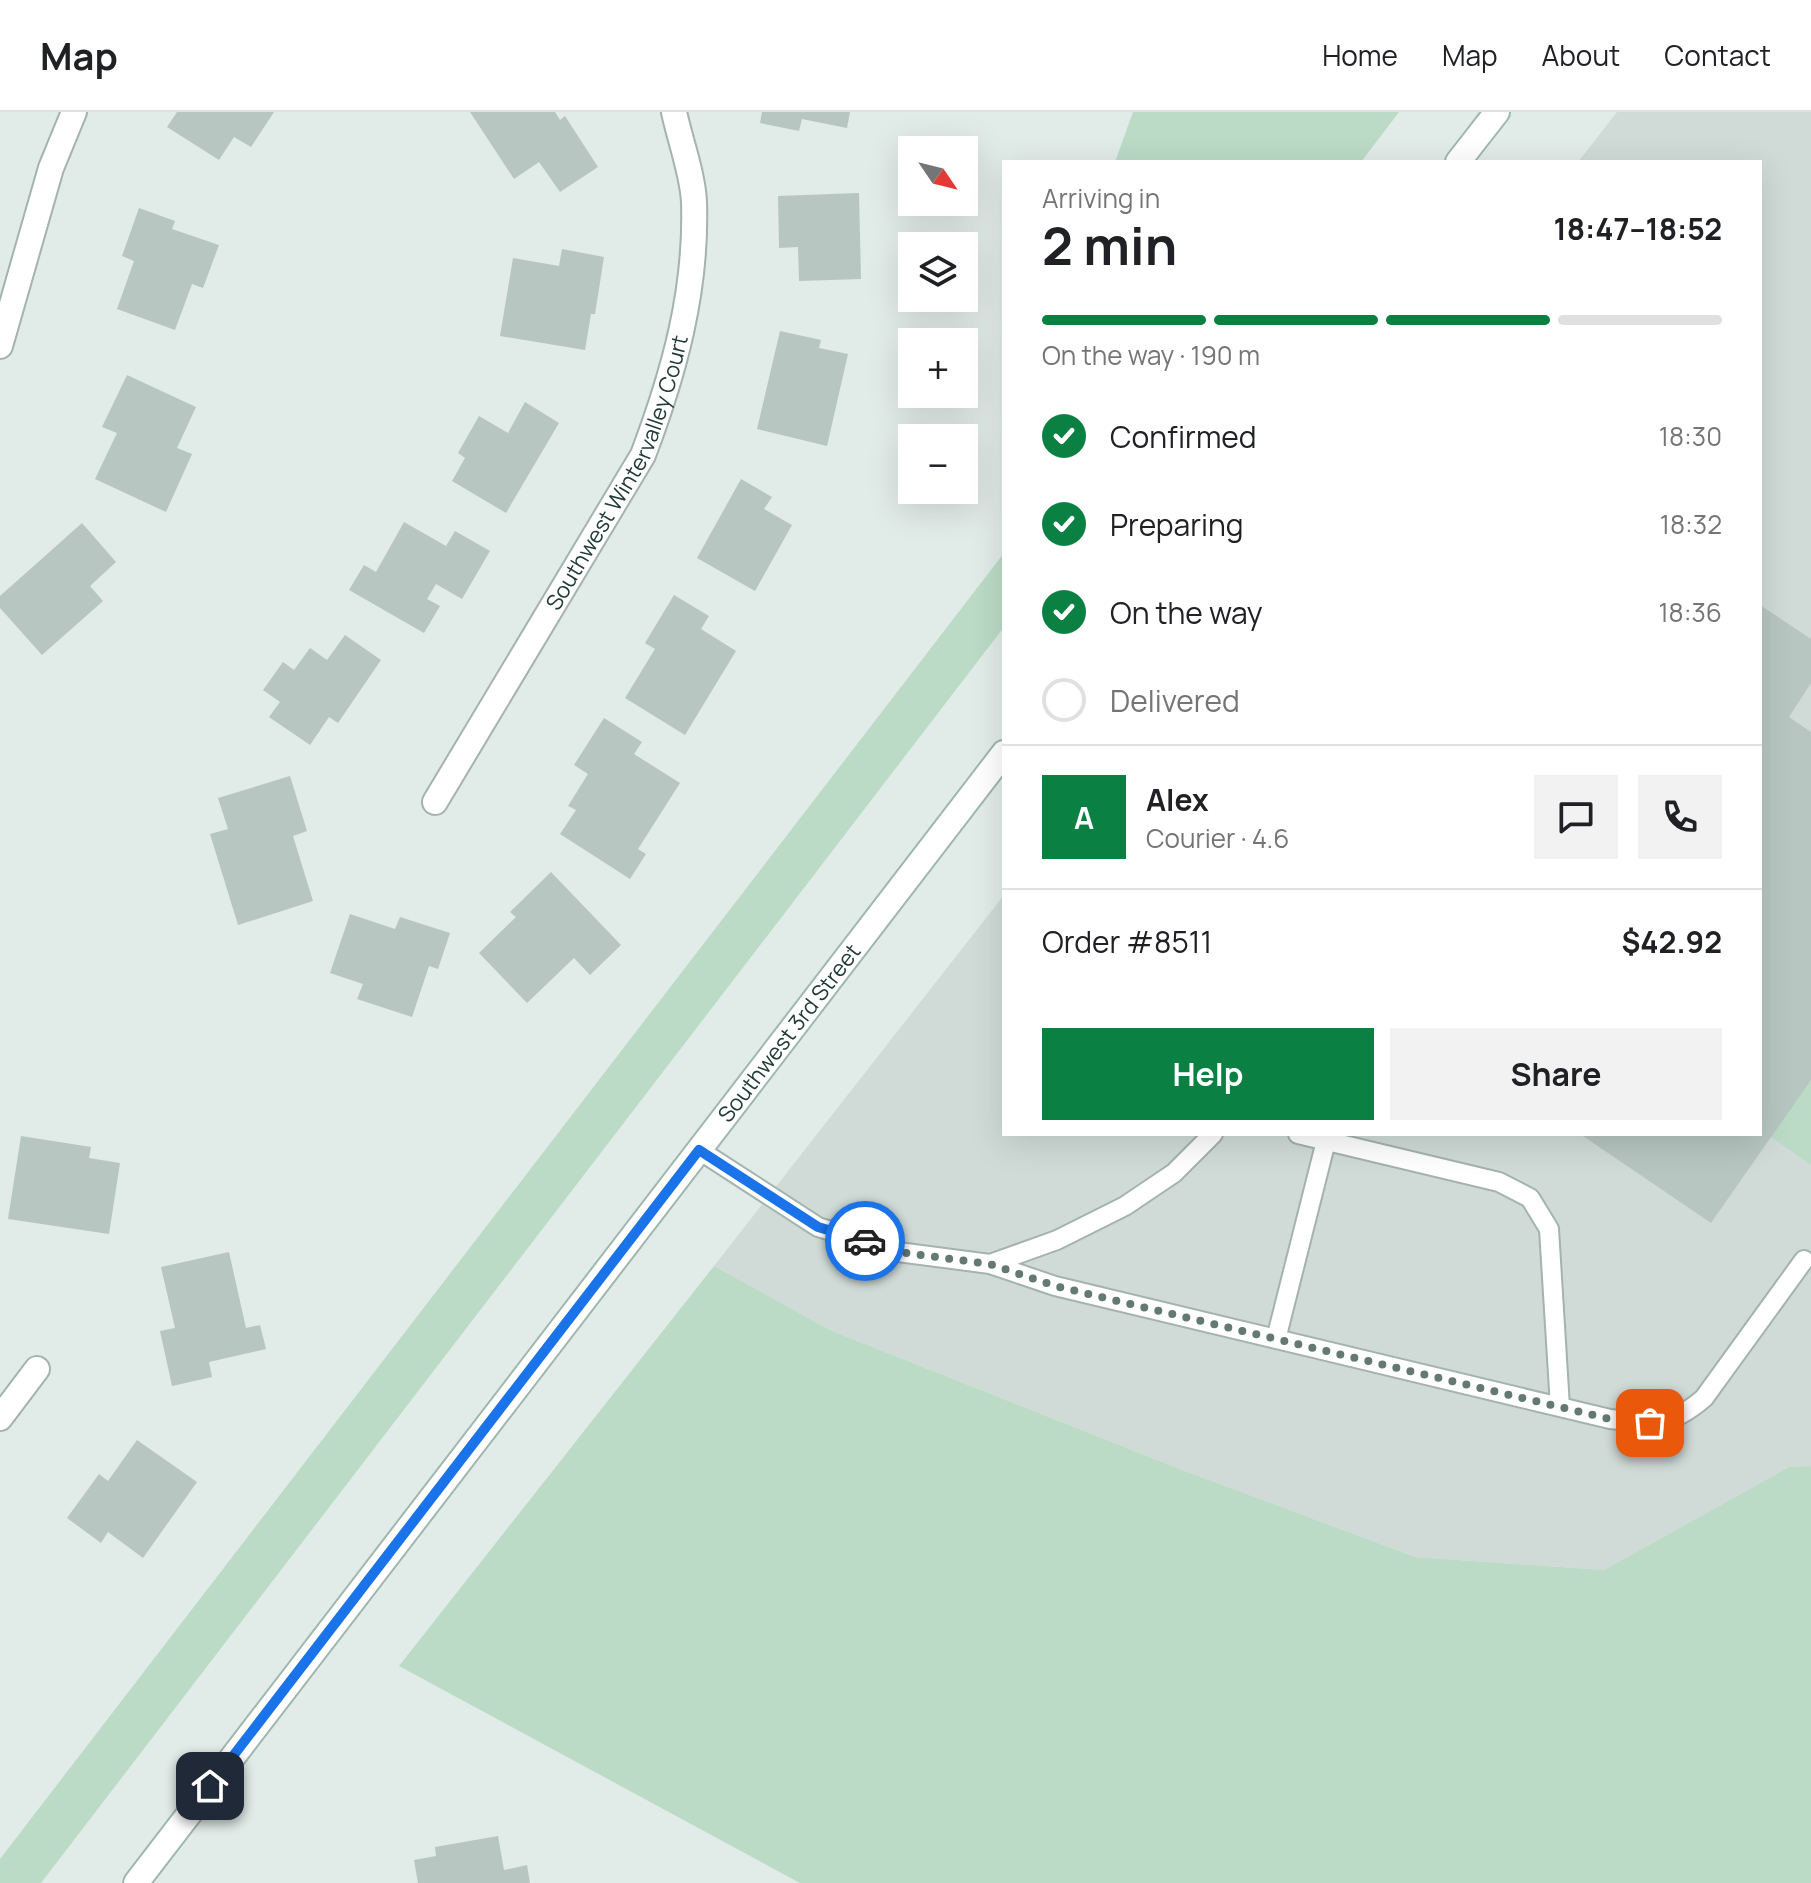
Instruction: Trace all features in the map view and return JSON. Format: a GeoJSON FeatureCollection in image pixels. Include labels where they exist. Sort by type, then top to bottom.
{"type":"FeatureCollection","features":[{"type":"Feature","properties":{"kind":"main road"},"geometry":{"type":"LineString","coordinates":[[0,346],[51,168],[74,112]]}},
{"type":"Feature","properties":{"kind":"main road","name":"Southwest Wintervalley Court"},"geometry":{"type":"LineString","coordinates":[[435,802],[643,455],[664,400],[690,292],[694,200],[674,112]]}},
{"type":"Feature","properties":{"kind":"main road"},"geometry":{"type":"LineString","coordinates":[[1460,160],[1497,112]]}},
{"type":"Feature","properties":{"kind":"main road","name":"Southwest 3rd Street"},"geometry":{"type":"LineString","coordinates":[[136,1883],[1002,756]]}},
{"type":"Feature","properties":{"kind":"main road"},"geometry":{"type":"LineString","coordinates":[[0,1418],[37,1369]]}},
{"type":"Feature","properties":{"kind":"lane"},"geometry":{"type":"LineString","coordinates":[[990,1264],[1057,1240],[1125,1206],[1174,1173],[1211,1136]]}},
{"type":"Feature","properties":{"kind":"lane"},"geometry":{"type":"LineString","coordinates":[[1306,1136],[1499,1182],[1530,1198],[1549,1229],[1560,1407]]}},
{"type":"Feature","properties":{"kind":"lane"},"geometry":{"type":"LineString","coordinates":[[1276,1339],[1326,1141]]}},
{"type":"Feature","properties":{"kind":"lane"},"geometry":{"type":"LineString","coordinates":[[699,1150],[818,1227],[898,1252],[990,1264],[1055,1286],[1610,1419],[1650,1423],[1683,1416],[1704,1398],[1804,1260]]}},
{"type":"Feature","properties":{"kind":"shaded area"},"geometry":{"type":"Polygon","coordinates":[[[1617,112],[1811,112],[1811,1466],[1789,1467],[1604,1570],[1415,1557],[1182,1470],[832,1331],[714,1266],[1002,898],[1002,1136],[1762,1136],[1762,160],[1580,160],[1617,112]]]}},
{"type":"Feature","properties":{"kind":"green space"},"geometry":{"type":"Polygon","coordinates":[[[1133,112],[1399,112],[1363,160],[1116,160],[1133,112]]]}},
{"type":"Feature","properties":{"kind":"green space"},"geometry":{"type":"Polygon","coordinates":[[[1002,556],[1002,630],[41,1883],[0,1883],[0,1859],[1002,556]]]}},
{"type":"Feature","properties":{"kind":"green space"},"geometry":{"type":"Polygon","coordinates":[[[1811,1080],[1811,1165],[1770,1136],[1811,1080]]]}},
{"type":"Feature","properties":{"kind":"green space"},"geometry":{"type":"Polygon","coordinates":[[[714,1266],[832,1331],[1182,1470],[1415,1557],[1604,1570],[1789,1467],[1811,1466],[1811,1883],[800,1883],[399,1666],[714,1266]]]}},
{"type":"Feature","properties":{"kind":"building"},"geometry":{"type":"Polygon","coordinates":[[[177,112],[274,112],[251,147],[234,137],[219,160],[167,127],[177,112]]]}},
{"type":"Feature","properties":{"kind":"building"},"geometry":{"type":"Polygon","coordinates":[[[470,112],[555,112],[560,120],[565,116],[598,167],[560,192],[539,162],[514,179],[470,112]]]}},
{"type":"Feature","properties":{"kind":"building"},"geometry":{"type":"Polygon","coordinates":[[[762,112],[850,112],[847,128],[802,119],[799,131],[760,123],[762,112]]]}},
{"type":"Feature","properties":{"kind":"building"},"geometry":{"type":"Polygon","coordinates":[[[859,193],[861,279],[799,281],[798,247],[779,248],[778,196],[859,193]]]}},
{"type":"Feature","properties":{"kind":"building"},"geometry":{"type":"Polygon","coordinates":[[[139,208],[175,221],[172,229],[219,245],[203,288],[192,284],[175,330],[117,309],[134,261],[122,256],[139,208]]]}},
{"type":"Feature","properties":{"kind":"building"},"geometry":{"type":"Polygon","coordinates":[[[562,249],[604,257],[595,314],[591,314],[585,350],[500,336],[513,258],[559,266],[562,249]]]}},
{"type":"Feature","properties":{"kind":"building"},"geometry":{"type":"Polygon","coordinates":[[[780,331],[821,340],[819,348],[848,354],[827,446],[757,429],[780,331]]]}},
{"type":"Feature","properties":{"kind":"building"},"geometry":{"type":"Polygon","coordinates":[[[127,375],[196,407],[177,448],[192,454],[166,512],[95,479],[117,433],[102,427],[127,375]]]}},
{"type":"Feature","properties":{"kind":"building"},"geometry":{"type":"Polygon","coordinates":[[[525,402],[559,423],[506,513],[452,481],[465,458],[458,453],[479,416],[508,433],[525,402]]]}},
{"type":"Feature","properties":{"kind":"building"},"geometry":{"type":"Polygon","coordinates":[[[741,479],[772,497],[764,509],[792,525],[755,591],[697,558],[741,479]]]}},
{"type":"Feature","properties":{"kind":"building"},"geometry":{"type":"Polygon","coordinates":[[[404,522],[446,546],[455,531],[490,551],[462,599],[436,584],[427,599],[440,606],[424,633],[349,590],[364,565],[376,572],[404,522]]]}},
{"type":"Feature","properties":{"kind":"building"},"geometry":{"type":"Polygon","coordinates":[[[82,523],[116,562],[90,586],[103,601],[42,655],[0,608],[0,596],[82,523]]]}},
{"type":"Feature","properties":{"kind":"building"},"geometry":{"type":"Polygon","coordinates":[[[674,595],[709,616],[701,629],[736,651],[685,735],[625,698],[655,649],[645,643],[674,595]]]}},
{"type":"Feature","properties":{"kind":"building"},"geometry":{"type":"Polygon","coordinates":[[[1762,606],[1811,639],[1811,683],[1789,717],[1811,732],[1811,1080],[1711,1223],[1583,1136],[1762,1136],[1762,606]]]}},
{"type":"Feature","properties":{"kind":"building"},"geometry":{"type":"Polygon","coordinates":[[[345,635],[381,660],[338,723],[329,717],[310,745],[269,717],[280,702],[263,690],[283,662],[294,670],[310,648],[327,660],[345,635]]]}},
{"type":"Feature","properties":{"kind":"building"},"geometry":{"type":"Polygon","coordinates":[[[604,718],[642,742],[634,754],[680,783],[638,849],[646,854],[630,879],[560,834],[576,810],[568,806],[588,774],[574,765],[604,718]]]}},
{"type":"Feature","properties":{"kind":"building"},"geometry":{"type":"Polygon","coordinates":[[[290,776],[307,831],[293,836],[313,901],[238,925],[210,834],[228,829],[218,798],[290,776]]]}},
{"type":"Feature","properties":{"kind":"building"},"geometry":{"type":"Polygon","coordinates":[[[551,872],[621,945],[590,975],[574,958],[527,1003],[479,953],[516,917],[510,912],[551,872]]]}},
{"type":"Feature","properties":{"kind":"building"},"geometry":{"type":"Polygon","coordinates":[[[350,914],[395,929],[400,917],[450,933],[438,969],[429,966],[412,1017],[357,999],[363,984],[330,973],[350,914]]]}},
{"type":"Feature","properties":{"kind":"building"},"geometry":{"type":"Polygon","coordinates":[[[21,1136],[91,1147],[89,1158],[120,1163],[109,1234],[8,1219],[21,1136]]]}},
{"type":"Feature","properties":{"kind":"building"},"geometry":{"type":"Polygon","coordinates":[[[229,1252],[246,1328],[260,1325],[266,1349],[209,1362],[212,1377],[172,1386],[160,1331],[175,1328],[161,1267],[229,1252]]]}},
{"type":"Feature","properties":{"kind":"building"},"geometry":{"type":"Polygon","coordinates":[[[137,1440],[197,1482],[143,1558],[108,1532],[101,1543],[67,1518],[99,1474],[108,1481],[137,1440]]]}},
{"type":"Feature","properties":{"kind":"building"},"geometry":{"type":"Polygon","coordinates":[[[498,1836],[504,1870],[527,1865],[530,1883],[418,1883],[414,1860],[436,1856],[435,1847],[498,1836]]]}},
{"type":"Feature","properties":{"kind":"way so far"},"geometry":{"type":"LineString","coordinates":[[865,1241],[898,1252],[990,1264],[1055,1286],[1610,1419],[1650,1423]]}},
{"type":"Feature","properties":{"kind":"route"},"geometry":{"type":"LineString","coordinates":[[210,1786],[699,1150],[818,1227],[865,1241]]}}]}
